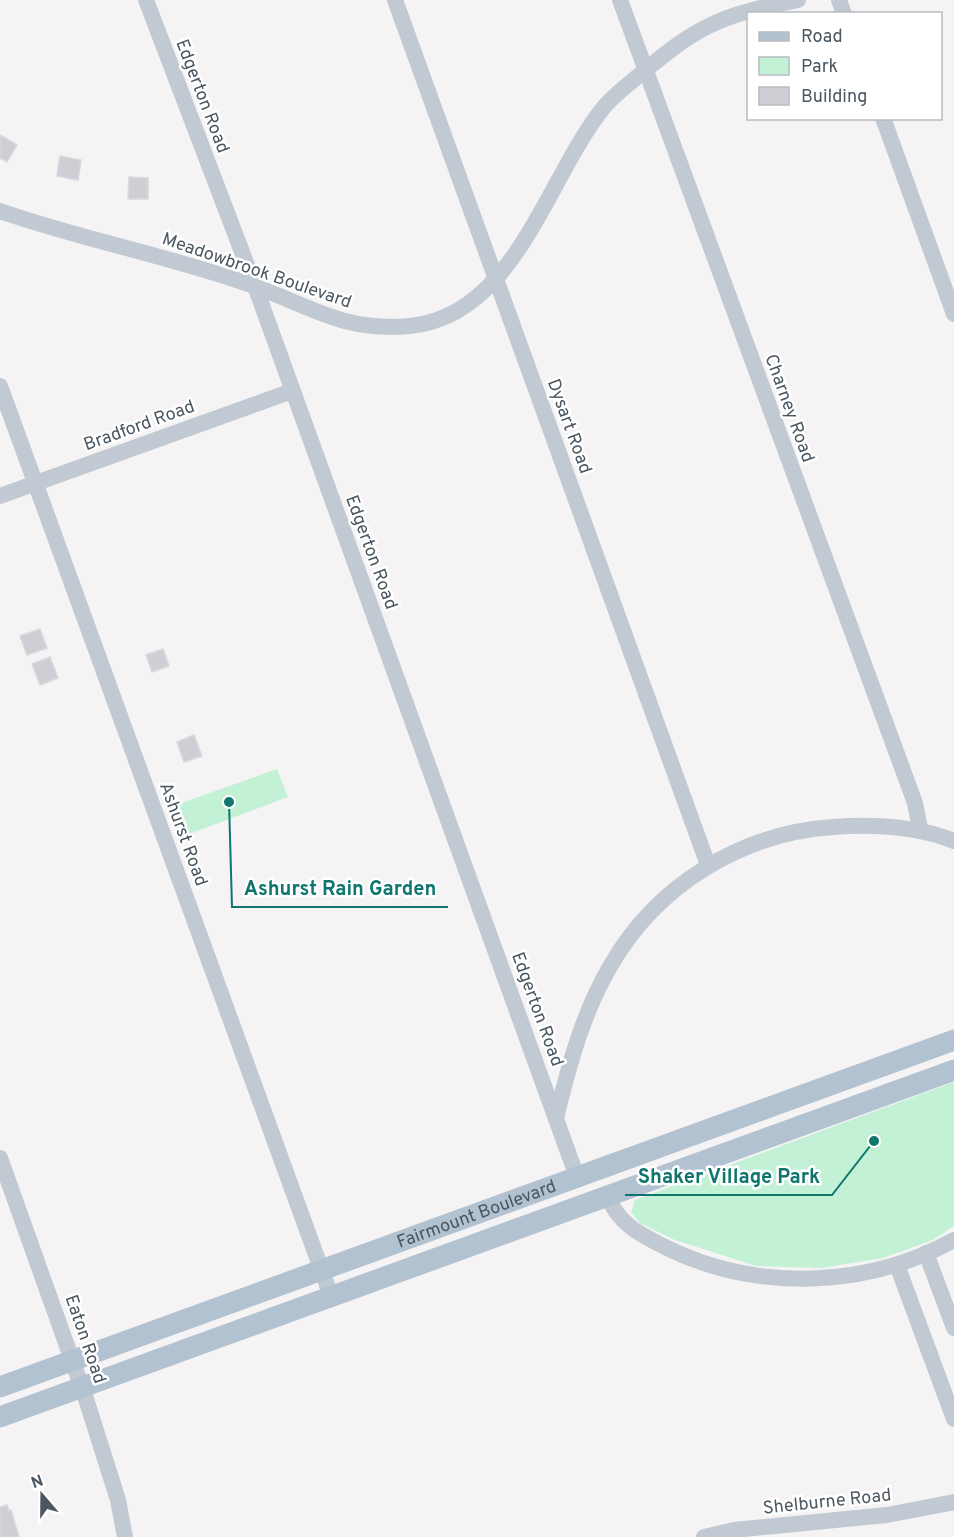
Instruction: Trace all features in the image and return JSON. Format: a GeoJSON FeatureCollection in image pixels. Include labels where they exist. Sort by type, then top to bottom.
{"type":"FeatureCollection","features":[{"type":"Feature","properties":{"kind":"main road","name":"Fairmount Boulevard"},"geometry":{"type":"LineString","coordinates":[[0,1388],[954,1040]]}},
{"type":"Feature","properties":{"kind":"main road","name":"Fairmount Boulevard"},"geometry":{"type":"LineString","coordinates":[[0,1417],[954,1070]]}},
{"type":"Feature","properties":{"kind":"street","name":"Edgerton Road"},"geometry":{"type":"LineString","coordinates":[[146,0],[255,286],[577,1177]]}},
{"type":"Feature","properties":{"kind":"street","name":"Dysart Road"},"geometry":{"type":"LineString","coordinates":[[395,0],[708,865]]}},
{"type":"Feature","properties":{"kind":"street","name":"Charney Road"},"geometry":{"type":"LineString","coordinates":[[620,0],[915,803],[920,829]]}},
{"type":"Feature","properties":{"kind":"street","name":"Meadowbrook Boulevard"},"geometry":{"type":"LineString","coordinates":[[0,211],[255,286],[340,321],[365,326],[430,323],[448,316],[481,295],[495,279],[525,237],[585,133],[606,106],[646,70],[668,51],[715,23],[748,11],[798,0]]}},
{"type":"Feature","properties":{"kind":"street"},"geometry":{"type":"LineString","coordinates":[[884,120],[954,314]]}},
{"type":"Feature","properties":{"kind":"street","name":"Ashurst Road"},"geometry":{"type":"LineString","coordinates":[[0,386],[331,1296]]}},
{"type":"Feature","properties":{"kind":"street","name":"Bradford Road"},"geometry":{"type":"LineString","coordinates":[[0,496],[292,391]]}},
{"type":"Feature","properties":{"kind":"street"},"geometry":{"type":"LineString","coordinates":[[556,1119],[577,1042],[611,964],[629,937],[649,914],[708,865],[760,842],[805,829],[875,826],[920,829],[954,841]]}},
{"type":"Feature","properties":{"kind":"street","name":"Eaton Road"},"geometry":{"type":"LineString","coordinates":[[0,1158],[82,1387],[118,1500],[125,1537]]}},
{"type":"Feature","properties":{"kind":"street"},"geometry":{"type":"LineString","coordinates":[[607,1195],[613,1210],[621,1220],[642,1236],[691,1259],[770,1278],[809,1279],[855,1274],[897,1265],[954,1240]]}},
{"type":"Feature","properties":{"kind":"street"},"geometry":{"type":"LineString","coordinates":[[926,1253],[954,1328]]}},
{"type":"Feature","properties":{"kind":"street"},"geometry":{"type":"LineString","coordinates":[[897,1265],[954,1419]]}},
{"type":"Feature","properties":{"kind":"street","name":"Shelburne Road"},"geometry":{"type":"LineString","coordinates":[[704,1537],[734,1530],[887,1515],[954,1502]]}},
{"type":"Feature","properties":{"kind":"green space"},"geometry":{"type":"Polygon","coordinates":[[[277,769],[288,797],[181,837],[170,807],[277,769]]]}},
{"type":"Feature","properties":{"kind":"green space"},"geometry":{"type":"Polygon","coordinates":[[[954,1082],[954,1226],[933,1240],[883,1258],[821,1268],[756,1266],[675,1240],[640,1223],[631,1212],[635,1200],[954,1082]]]}},
{"type":"Feature","properties":{"kind":"building"},"geometry":{"type":"Polygon","coordinates":[[[0,135],[17,145],[7,162],[0,158],[0,135]]]}},
{"type":"Feature","properties":{"kind":"building"},"geometry":{"type":"Polygon","coordinates":[[[60,156],[81,160],[78,180],[57,176],[60,156]]]}},
{"type":"Feature","properties":{"kind":"building"},"geometry":{"type":"Polygon","coordinates":[[[129,177],[148,178],[148,199],[128,199],[129,177]]]}},
{"type":"Feature","properties":{"kind":"building"},"geometry":{"type":"Polygon","coordinates":[[[40,629],[47,648],[27,655],[20,636],[40,629]]]}},
{"type":"Feature","properties":{"kind":"building"},"geometry":{"type":"Polygon","coordinates":[[[163,649],[169,666],[152,672],[146,655],[163,649]]]}},
{"type":"Feature","properties":{"kind":"building"},"geometry":{"type":"Polygon","coordinates":[[[50,657],[58,678],[40,685],[32,664],[50,657]]]}},
{"type":"Feature","properties":{"kind":"building"},"geometry":{"type":"Polygon","coordinates":[[[194,735],[202,756],[184,762],[177,742],[194,735]]]}},
{"type":"Feature","properties":{"kind":"building"},"geometry":{"type":"Polygon","coordinates":[[[7,1505],[9,1511],[11,1510],[19,1537],[0,1537],[0,1507],[7,1505]]]}},
{"type":"Feature","properties":{"kind":"place","name":"Ashurst Rain Garden"},"geometry":{"type":"Point","coordinates":[229,802]}},
{"type":"Feature","properties":{"kind":"place","name":"Shaker Village Park"},"geometry":{"type":"Point","coordinates":[874,1141]}}]}
